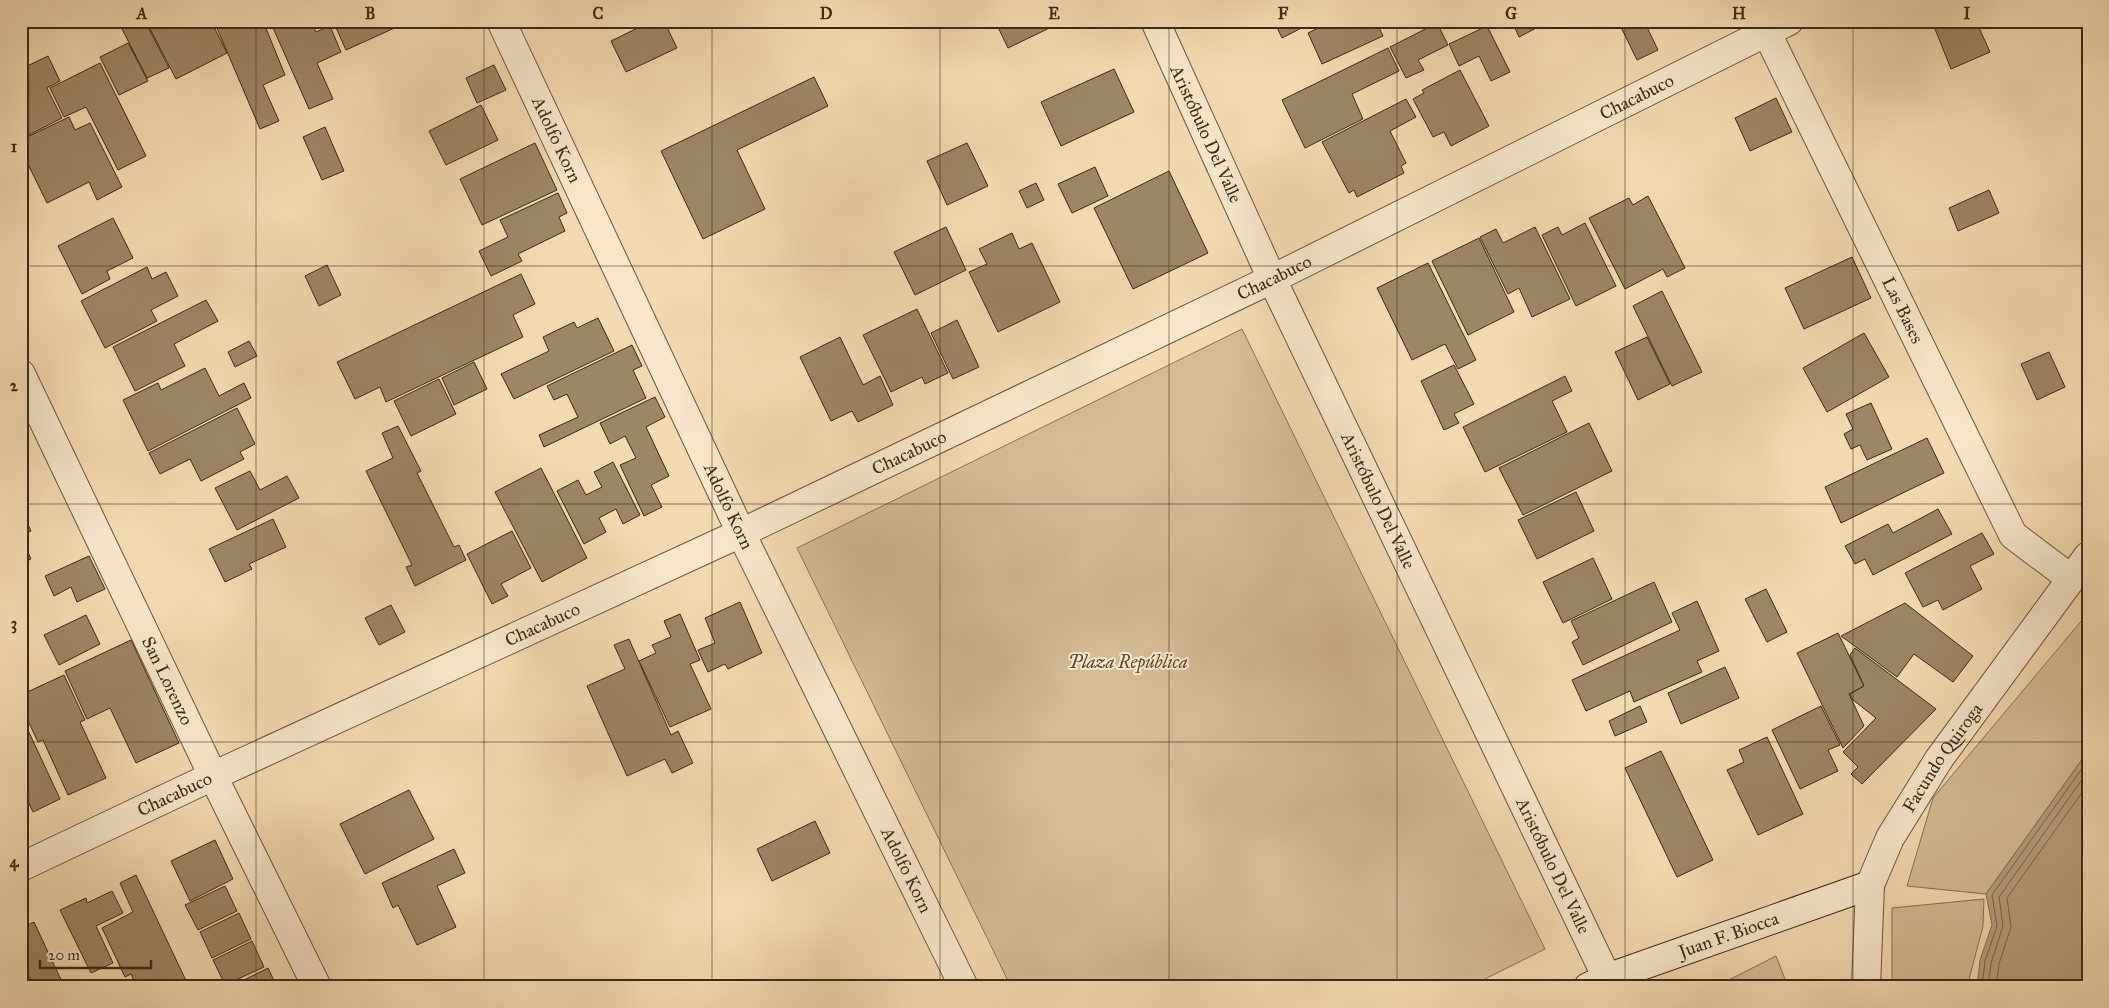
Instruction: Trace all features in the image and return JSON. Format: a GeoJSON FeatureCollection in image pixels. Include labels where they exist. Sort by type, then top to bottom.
{"type":"FeatureCollection","features":[{"type":"Feature","properties":{"kind":"street","name":"Adolfo Korn"},"geometry":{"type":"LineString","coordinates":[[501,21],[741,534],[964,987]]}},
{"type":"Feature","properties":{"kind":"street","name":"Aristóbulo Del Valle"},"geometry":{"type":"LineString","coordinates":[[1155,21],[1272,279],[1597,982]]}},
{"type":"Feature","properties":{"kind":"street","name":"Chacabuco"},"geometry":{"type":"LineString","coordinates":[[21,867],[213,776],[741,534],[1272,279],[1772,25]]}},
{"type":"Feature","properties":{"kind":"street","name":"Las Bases"},"geometry":{"type":"LineString","coordinates":[[1772,25],[2013,535],[2070,578]]}},
{"type":"Feature","properties":{"kind":"street","name":"San Lorenzo"},"geometry":{"type":"LineString","coordinates":[[21,374],[213,776],[317,987]]}},
{"type":"Feature","properties":{"kind":"street","name":"Facundo Quiroga"},"geometry":{"type":"LineString","coordinates":[[1866,987],[1870,885],[1890,838],[1939,759],[2088,556]]}},
{"type":"Feature","properties":{"kind":"street","name":"Juan F. Biocca"},"geometry":{"type":"LineString","coordinates":[[1597,982],[1870,885]]}},
{"type":"Feature","properties":{"kind":"green space","name":"Plaza República"},"geometry":{"type":"Polygon","coordinates":[[[1242,329],[1545,949],[1469,987],[1011,987],[797,548],[1242,329]]]}},
{"type":"Feature","properties":{"kind":"green space"},"geometry":{"type":"Polygon","coordinates":[[[2088,613],[2088,751],[1986,894],[1907,886],[1933,798],[2088,613]]]}},
{"type":"Feature","properties":{"kind":"green space"},"geometry":{"type":"Polygon","coordinates":[[[1984,899],[1983,926],[1967,987],[1892,987],[1892,908],[1984,899]]]}},
{"type":"Feature","properties":{"kind":"green space"},"geometry":{"type":"Polygon","coordinates":[[[1776,956],[1788,987],[1715,987],[1776,956]]]}},
{"type":"Feature","properties":{"kind":"water"},"geometry":{"type":"Polygon","coordinates":[[[2088,751],[2088,987],[1977,987],[1980,960],[1992,925],[1986,894],[2088,751]]]}},
{"type":"Feature","properties":{"kind":"building"},"geometry":{"type":"Polygon","coordinates":[[[118,21],[145,21],[169,68],[147,78],[118,21]]]}},
{"type":"Feature","properties":{"kind":"building"},"geometry":{"type":"Polygon","coordinates":[[[146,21],[211,21],[227,53],[176,79],[146,21]]]}},
{"type":"Feature","properties":{"kind":"building"},"geometry":{"type":"Polygon","coordinates":[[[214,21],[263,21],[285,75],[263,85],[279,121],[260,129],[214,21]]]}},
{"type":"Feature","properties":{"kind":"building"},"geometry":{"type":"Polygon","coordinates":[[[270,21],[311,21],[316,32],[330,26],[341,52],[317,63],[333,99],[309,109],[270,21]]]}},
{"type":"Feature","properties":{"kind":"building"},"geometry":{"type":"Polygon","coordinates":[[[333,21],[410,21],[346,50],[333,21]]]}},
{"type":"Feature","properties":{"kind":"building"},"geometry":{"type":"Polygon","coordinates":[[[652,21],[664,21],[677,48],[626,72],[611,41],[652,21]]]}},
{"type":"Feature","properties":{"kind":"building"},"geometry":{"type":"Polygon","coordinates":[[[995,21],[1064,21],[1008,48],[995,21]]]}},
{"type":"Feature","properties":{"kind":"building"},"geometry":{"type":"Polygon","coordinates":[[[1274,21],[1312,21],[1313,22],[1282,38],[1274,21]]]}},
{"type":"Feature","properties":{"kind":"building"},"geometry":{"type":"Polygon","coordinates":[[[1332,21],[1376,21],[1383,36],[1322,64],[1308,33],[1332,21]]]}},
{"type":"Feature","properties":{"kind":"building"},"geometry":{"type":"Polygon","coordinates":[[[1512,21],[1550,21],[1519,37],[1512,21]]]}},
{"type":"Feature","properties":{"kind":"building"},"geometry":{"type":"Polygon","coordinates":[[[1618,21],[1644,21],[1658,50],[1637,60],[1618,21]]]}},
{"type":"Feature","properties":{"kind":"building"},"geometry":{"type":"Polygon","coordinates":[[[1952,21],[1976,21],[1990,52],[1951,69],[1935,29],[1952,21]]]}},
{"type":"Feature","properties":{"kind":"building"},"geometry":{"type":"Polygon","coordinates":[[[1437,23],[1448,45],[1418,60],[1424,70],[1406,78],[1390,47],[1437,23]]]}},
{"type":"Feature","properties":{"kind":"building"},"geometry":{"type":"Polygon","coordinates":[[[1487,26],[1510,72],[1491,81],[1479,56],[1459,66],[1449,44],[1487,26]]]}},
{"type":"Feature","properties":{"kind":"building"},"geometry":{"type":"Polygon","coordinates":[[[128,43],[148,81],[119,95],[100,57],[128,43]]]}},
{"type":"Feature","properties":{"kind":"building"},"geometry":{"type":"Polygon","coordinates":[[[1388,48],[1399,71],[1352,94],[1363,119],[1305,148],[1282,100],[1388,48]]]}},
{"type":"Feature","properties":{"kind":"building"},"geometry":{"type":"Polygon","coordinates":[[[48,56],[60,81],[47,88],[62,118],[21,139],[21,69],[48,56]]]}},
{"type":"Feature","properties":{"kind":"building"},"geometry":{"type":"Polygon","coordinates":[[[100,63],[146,156],[118,170],[86,107],[64,117],[50,88],[100,63]]]}},
{"type":"Feature","properties":{"kind":"building"},"geometry":{"type":"Polygon","coordinates":[[[494,65],[506,90],[477,103],[466,78],[494,65]]]}},
{"type":"Feature","properties":{"kind":"building"},"geometry":{"type":"Polygon","coordinates":[[[1114,69],[1134,112],[1061,146],[1041,102],[1114,69]]]}},
{"type":"Feature","properties":{"kind":"building"},"geometry":{"type":"Polygon","coordinates":[[[1460,70],[1489,126],[1451,146],[1444,132],[1433,137],[1413,99],[1424,93],[1422,90],[1460,70]]]}},
{"type":"Feature","properties":{"kind":"building"},"geometry":{"type":"Polygon","coordinates":[[[814,77],[828,106],[737,150],[765,209],[703,239],[661,151],[814,77]]]}},
{"type":"Feature","properties":{"kind":"building"},"geometry":{"type":"Polygon","coordinates":[[[1776,98],[1792,132],[1750,151],[1735,118],[1776,98]]]}},
{"type":"Feature","properties":{"kind":"building"},"geometry":{"type":"Polygon","coordinates":[[[1406,99],[1416,117],[1390,131],[1406,163],[1401,166],[1404,173],[1357,197],[1354,190],[1349,193],[1322,142],[1406,99]]]}},
{"type":"Feature","properties":{"kind":"building"},"geometry":{"type":"Polygon","coordinates":[[[481,105],[498,140],[446,165],[429,131],[481,105]]]}},
{"type":"Feature","properties":{"kind":"building"},"geometry":{"type":"Polygon","coordinates":[[[69,117],[75,130],[90,123],[122,187],[97,200],[89,182],[47,203],[21,150],[21,140],[69,117]]]}},
{"type":"Feature","properties":{"kind":"building"},"geometry":{"type":"Polygon","coordinates":[[[325,127],[344,171],[322,180],[303,137],[325,127]]]}},
{"type":"Feature","properties":{"kind":"building"},"geometry":{"type":"Polygon","coordinates":[[[535,143],[557,190],[482,225],[460,179],[535,143]]]}},
{"type":"Feature","properties":{"kind":"building"},"geometry":{"type":"Polygon","coordinates":[[[967,143],[988,186],[947,205],[927,161],[967,143]]]}},
{"type":"Feature","properties":{"kind":"building"},"geometry":{"type":"Polygon","coordinates":[[[1095,167],[1108,196],[1072,213],[1058,184],[1095,167]]]}},
{"type":"Feature","properties":{"kind":"building"},"geometry":{"type":"Polygon","coordinates":[[[1169,171],[1208,253],[1133,289],[1094,208],[1169,171]]]}},
{"type":"Feature","properties":{"kind":"building"},"geometry":{"type":"Polygon","coordinates":[[[1036,183],[1044,200],[1027,208],[1019,191],[1036,183]]]}},
{"type":"Feature","properties":{"kind":"building"},"geometry":{"type":"Polygon","coordinates":[[[1989,190],[1999,213],[1958,231],[1949,208],[1989,190]]]}},
{"type":"Feature","properties":{"kind":"building"},"geometry":{"type":"Polygon","coordinates":[[[558,193],[567,213],[559,217],[565,231],[518,254],[522,261],[491,276],[479,251],[508,237],[500,220],[558,193]]]}},
{"type":"Feature","properties":{"kind":"building"},"geometry":{"type":"Polygon","coordinates":[[[1648,196],[1685,268],[1667,277],[1663,269],[1625,289],[1589,218],[1629,198],[1633,205],[1648,196]]]}},
{"type":"Feature","properties":{"kind":"building"},"geometry":{"type":"Polygon","coordinates":[[[113,218],[133,258],[107,271],[110,279],[82,294],[58,246],[113,218]]]}},
{"type":"Feature","properties":{"kind":"building"},"geometry":{"type":"Polygon","coordinates":[[[1585,223],[1616,286],[1576,306],[1542,235],[1558,227],[1562,235],[1585,223]]]}},
{"type":"Feature","properties":{"kind":"building"},"geometry":{"type":"Polygon","coordinates":[[[946,227],[966,270],[915,295],[894,252],[946,227]]]}},
{"type":"Feature","properties":{"kind":"building"},"geometry":{"type":"Polygon","coordinates":[[[1535,227],[1570,299],[1532,317],[1519,288],[1508,294],[1480,237],[1496,229],[1503,243],[1535,227]]]}},
{"type":"Feature","properties":{"kind":"building"},"geometry":{"type":"Polygon","coordinates":[[[1012,233],[1019,249],[1032,243],[1060,302],[998,332],[969,272],[987,264],[979,249],[1012,233]]]}},
{"type":"Feature","properties":{"kind":"building"},"geometry":{"type":"Polygon","coordinates":[[[1479,238],[1514,312],[1468,335],[1432,261],[1479,238]]]}},
{"type":"Feature","properties":{"kind":"building"},"geometry":{"type":"Polygon","coordinates":[[[1852,257],[1871,298],[1804,329],[1785,288],[1852,257]]]}},
{"type":"Feature","properties":{"kind":"building"},"geometry":{"type":"Polygon","coordinates":[[[1428,263],[1476,360],[1458,369],[1445,344],[1412,360],[1377,288],[1428,263]]]}},
{"type":"Feature","properties":{"kind":"building"},"geometry":{"type":"Polygon","coordinates":[[[327,265],[341,295],[319,306],[305,276],[327,265]]]}},
{"type":"Feature","properties":{"kind":"building"},"geometry":{"type":"Polygon","coordinates":[[[147,267],[152,279],[166,272],[178,296],[151,310],[157,321],[105,348],[81,301],[147,267]]]}},
{"type":"Feature","properties":{"kind":"building"},"geometry":{"type":"Polygon","coordinates":[[[521,274],[535,304],[513,315],[523,337],[386,402],[380,387],[355,399],[337,362],[521,274]]]}},
{"type":"Feature","properties":{"kind":"building"},"geometry":{"type":"Polygon","coordinates":[[[1662,291],[1702,372],[1672,386],[1633,306],[1662,291]]]}},
{"type":"Feature","properties":{"kind":"building"},"geometry":{"type":"Polygon","coordinates":[[[206,300],[218,321],[174,344],[185,366],[135,391],[113,347],[206,300]]]}},
{"type":"Feature","properties":{"kind":"building"},"geometry":{"type":"Polygon","coordinates":[[[917,309],[948,373],[925,384],[922,377],[891,392],[863,335],[917,309]]]}},
{"type":"Feature","properties":{"kind":"building"},"geometry":{"type":"Polygon","coordinates":[[[598,318],[614,351],[514,399],[501,374],[549,351],[543,337],[574,322],[577,328],[598,318]]]}},
{"type":"Feature","properties":{"kind":"building"},"geometry":{"type":"Polygon","coordinates":[[[957,320],[979,367],[953,379],[931,333],[957,320]]]}},
{"type":"Feature","properties":{"kind":"building"},"geometry":{"type":"Polygon","coordinates":[[[1864,333],[1889,377],[1827,412],[1803,368],[1864,333]]]}},
{"type":"Feature","properties":{"kind":"building"},"geometry":{"type":"Polygon","coordinates":[[[840,337],[863,385],[880,376],[893,405],[858,422],[852,411],[831,421],[800,357],[840,337]]]}},
{"type":"Feature","properties":{"kind":"building"},"geometry":{"type":"Polygon","coordinates":[[[1647,337],[1670,384],[1638,400],[1615,352],[1647,337]]]}},
{"type":"Feature","properties":{"kind":"building"},"geometry":{"type":"Polygon","coordinates":[[[249,341],[257,356],[235,367],[228,352],[249,341]]]}},
{"type":"Feature","properties":{"kind":"building"},"geometry":{"type":"Polygon","coordinates":[[[632,345],[642,366],[633,370],[646,398],[544,447],[539,435],[578,417],[567,394],[554,400],[547,386],[632,345]]]}},
{"type":"Feature","properties":{"kind":"building"},"geometry":{"type":"Polygon","coordinates":[[[2049,352],[2065,387],[2037,400],[2021,364],[2049,352]]]}},
{"type":"Feature","properties":{"kind":"building"},"geometry":{"type":"Polygon","coordinates":[[[474,362],[487,389],[454,405],[442,378],[474,362]]]}},
{"type":"Feature","properties":{"kind":"building"},"geometry":{"type":"Polygon","coordinates":[[[1454,365],[1474,404],[1454,414],[1459,423],[1444,430],[1421,381],[1454,365]]]}},
{"type":"Feature","properties":{"kind":"building"},"geometry":{"type":"Polygon","coordinates":[[[205,368],[219,396],[244,383],[251,398],[148,451],[123,400],[158,383],[161,390],[205,368]]]}},
{"type":"Feature","properties":{"kind":"building"},"geometry":{"type":"Polygon","coordinates":[[[1565,376],[1572,391],[1552,401],[1567,432],[1485,472],[1463,427],[1565,376]]]}},
{"type":"Feature","properties":{"kind":"building"},"geometry":{"type":"Polygon","coordinates":[[[439,379],[456,414],[411,436],[394,401],[439,379]]]}},
{"type":"Feature","properties":{"kind":"building"},"geometry":{"type":"Polygon","coordinates":[[[655,397],[665,417],[646,427],[669,476],[651,485],[662,507],[644,516],[620,465],[636,458],[625,436],[610,444],[600,423],[655,397]]]}},
{"type":"Feature","properties":{"kind":"building"},"geometry":{"type":"Polygon","coordinates":[[[1871,403],[1892,449],[1867,460],[1860,445],[1851,449],[1844,434],[1853,429],[1846,414],[1871,403]]]}},
{"type":"Feature","properties":{"kind":"building"},"geometry":{"type":"Polygon","coordinates":[[[237,408],[255,444],[240,452],[244,459],[201,481],[190,459],[160,474],[149,453],[237,408]]]}},
{"type":"Feature","properties":{"kind":"building"},"geometry":{"type":"Polygon","coordinates":[[[1589,423],[1612,471],[1523,515],[1499,468],[1589,423]]]}},
{"type":"Feature","properties":{"kind":"building"},"geometry":{"type":"Polygon","coordinates":[[[398,426],[421,471],[417,473],[454,547],[459,545],[466,560],[415,586],[406,567],[412,565],[366,471],[393,458],[382,433],[398,426]]]}},
{"type":"Feature","properties":{"kind":"building"},"geometry":{"type":"Polygon","coordinates":[[[1927,438],[1944,473],[1841,523],[1825,487],[1927,438]]]}},
{"type":"Feature","properties":{"kind":"building"},"geometry":{"type":"Polygon","coordinates":[[[613,462],[640,515],[623,524],[616,509],[599,518],[606,532],[584,544],[557,491],[578,480],[586,495],[602,487],[594,472],[613,462]]]}},
{"type":"Feature","properties":{"kind":"building"},"geometry":{"type":"Polygon","coordinates":[[[541,468],[587,558],[542,582],[495,492],[541,468]]]}},
{"type":"Feature","properties":{"kind":"building"},"geometry":{"type":"Polygon","coordinates":[[[250,471],[260,490],[287,476],[299,498],[237,530],[215,488],[250,471]]]}},
{"type":"Feature","properties":{"kind":"building"},"geometry":{"type":"Polygon","coordinates":[[[1576,492],[1594,531],[1537,559],[1518,520],[1576,492]]]}},
{"type":"Feature","properties":{"kind":"building"},"geometry":{"type":"Polygon","coordinates":[[[1938,509],[1952,534],[1873,575],[1865,559],[1855,564],[1845,546],[1888,524],[1893,533],[1938,509]]]}},
{"type":"Feature","properties":{"kind":"building"},"geometry":{"type":"Polygon","coordinates":[[[23,514],[31,531],[21,536],[21,515],[23,514]]]}},
{"type":"Feature","properties":{"kind":"building"},"geometry":{"type":"Polygon","coordinates":[[[273,519],[286,547],[249,564],[252,569],[225,582],[209,549],[273,519]]]}},
{"type":"Feature","properties":{"kind":"building"},"geometry":{"type":"Polygon","coordinates":[[[512,531],[531,568],[501,584],[508,596],[492,604],[467,554],[512,531]]]}},
{"type":"Feature","properties":{"kind":"building"},"geometry":{"type":"Polygon","coordinates":[[[1982,533],[1994,554],[1970,566],[1982,589],[1943,610],[1938,600],[1923,607],[1905,573],[1982,533]]]}},
{"type":"Feature","properties":{"kind":"building"},"geometry":{"type":"Polygon","coordinates":[[[21,537],[31,559],[21,564],[21,537]]]}},
{"type":"Feature","properties":{"kind":"building"},"geometry":{"type":"Polygon","coordinates":[[[89,556],[105,589],[77,602],[71,587],[54,596],[45,576],[89,556]]]}},
{"type":"Feature","properties":{"kind":"building"},"geometry":{"type":"Polygon","coordinates":[[[1593,558],[1612,599],[1563,623],[1543,582],[1593,558]]]}},
{"type":"Feature","properties":{"kind":"building"},"geometry":{"type":"Polygon","coordinates":[[[1654,582],[1672,622],[1583,665],[1572,642],[1579,638],[1571,621],[1654,582]]]}},
{"type":"Feature","properties":{"kind":"building"},"geometry":{"type":"Polygon","coordinates":[[[1766,589],[1787,632],[1767,642],[1745,599],[1766,589]]]}},
{"type":"Feature","properties":{"kind":"building"},"geometry":{"type":"Polygon","coordinates":[[[1697,601],[1719,651],[1697,661],[1702,672],[1634,702],[1630,691],[1586,711],[1572,680],[1680,630],[1672,613],[1697,601]]]}},
{"type":"Feature","properties":{"kind":"building"},"geometry":{"type":"Polygon","coordinates":[[[740,602],[762,653],[728,669],[725,664],[708,672],[698,650],[715,643],[705,618],[740,602]]]}},
{"type":"Feature","properties":{"kind":"building"},"geometry":{"type":"Polygon","coordinates":[[[1905,603],[1973,656],[1953,682],[1914,654],[1897,677],[1841,636],[1905,603]]]}},
{"type":"Feature","properties":{"kind":"building"},"geometry":{"type":"Polygon","coordinates":[[[391,605],[405,632],[379,645],[365,618],[391,605]]]}},
{"type":"Feature","properties":{"kind":"building"},"geometry":{"type":"Polygon","coordinates":[[[680,614],[700,660],[690,664],[711,709],[670,727],[639,661],[656,653],[652,645],[671,637],[664,621],[680,614]]]}},
{"type":"Feature","properties":{"kind":"building"},"geometry":{"type":"Polygon","coordinates":[[[86,615],[100,644],[59,665],[44,635],[86,615]]]}},
{"type":"Feature","properties":{"kind":"building"},"geometry":{"type":"Polygon","coordinates":[[[1838,633],[1864,686],[1849,694],[1864,726],[1843,748],[1797,653],[1838,633]]]}},
{"type":"Feature","properties":{"kind":"building"},"geometry":{"type":"Polygon","coordinates":[[[629,639],[671,735],[678,731],[693,763],[672,773],[665,759],[627,776],[587,686],[625,669],[614,645],[629,639]]]}},
{"type":"Feature","properties":{"kind":"building"},"geometry":{"type":"Polygon","coordinates":[[[131,640],[179,743],[136,763],[110,708],[87,719],[65,671],[131,640]]]}},
{"type":"Feature","properties":{"kind":"building"},"geometry":{"type":"Polygon","coordinates":[[[1855,648],[1936,709],[1862,784],[1851,774],[1858,767],[1843,752],[1876,718],[1853,700],[1850,694],[1864,686],[1850,655],[1855,648]]]}},
{"type":"Feature","properties":{"kind":"building"},"geometry":{"type":"Polygon","coordinates":[[[1725,667],[1739,698],[1681,724],[1668,693],[1725,667]]]}},
{"type":"Feature","properties":{"kind":"building"},"geometry":{"type":"Polygon","coordinates":[[[64,675],[85,720],[80,722],[106,778],[68,795],[43,740],[38,742],[21,706],[21,695],[64,675]]]}},
{"type":"Feature","properties":{"kind":"building"},"geometry":{"type":"Polygon","coordinates":[[[1640,706],[1647,722],[1615,736],[1609,721],[1640,706]]]}},
{"type":"Feature","properties":{"kind":"building"},"geometry":{"type":"Polygon","coordinates":[[[1821,706],[1840,745],[1828,750],[1838,771],[1800,789],[1772,730],[1821,706]]]}},
{"type":"Feature","properties":{"kind":"building"},"geometry":{"type":"Polygon","coordinates":[[[27,728],[60,799],[33,812],[28,801],[21,804],[21,731],[27,728]]]}},
{"type":"Feature","properties":{"kind":"building"},"geometry":{"type":"Polygon","coordinates":[[[1767,737],[1803,814],[1758,835],[1727,770],[1744,762],[1739,750],[1767,737]]]}},
{"type":"Feature","properties":{"kind":"building"},"geometry":{"type":"Polygon","coordinates":[[[1661,751],[1713,860],[1677,877],[1625,768],[1661,751]]]}},
{"type":"Feature","properties":{"kind":"building"},"geometry":{"type":"Polygon","coordinates":[[[409,790],[434,839],[365,874],[340,824],[409,790]]]}},
{"type":"Feature","properties":{"kind":"building"},"geometry":{"type":"Polygon","coordinates":[[[815,821],[830,853],[772,881],[757,849],[815,821]]]}},
{"type":"Feature","properties":{"kind":"building"},"geometry":{"type":"Polygon","coordinates":[[[215,840],[233,879],[190,901],[171,861],[215,840]]]}},
{"type":"Feature","properties":{"kind":"building"},"geometry":{"type":"Polygon","coordinates":[[[454,849],[465,873],[437,886],[456,927],[417,945],[398,905],[393,908],[382,883],[454,849]]]}},
{"type":"Feature","properties":{"kind":"building"},"geometry":{"type":"Polygon","coordinates":[[[136,875],[189,987],[127,987],[135,983],[131,974],[125,977],[102,928],[133,912],[120,883],[136,875]]]}},
{"type":"Feature","properties":{"kind":"building"},"geometry":{"type":"Polygon","coordinates":[[[225,886],[237,911],[198,930],[185,905],[225,886]]]}},
{"type":"Feature","properties":{"kind":"building"},"geometry":{"type":"Polygon","coordinates":[[[112,891],[123,913],[96,926],[113,963],[91,973],[60,910],[86,898],[87,903],[112,891]]]}},
{"type":"Feature","properties":{"kind":"building"},"geometry":{"type":"Polygon","coordinates":[[[239,913],[251,939],[212,958],[200,932],[239,913]]]}},
{"type":"Feature","properties":{"kind":"building"},"geometry":{"type":"Polygon","coordinates":[[[34,922],[62,982],[52,987],[34,987],[21,958],[21,928],[34,922]]]}},
{"type":"Feature","properties":{"kind":"building"},"geometry":{"type":"Polygon","coordinates":[[[252,941],[264,967],[225,985],[213,960],[252,941]]]}},
{"type":"Feature","properties":{"kind":"building"},"geometry":{"type":"Polygon","coordinates":[[[268,968],[277,987],[230,987],[268,968]]]}}]}
